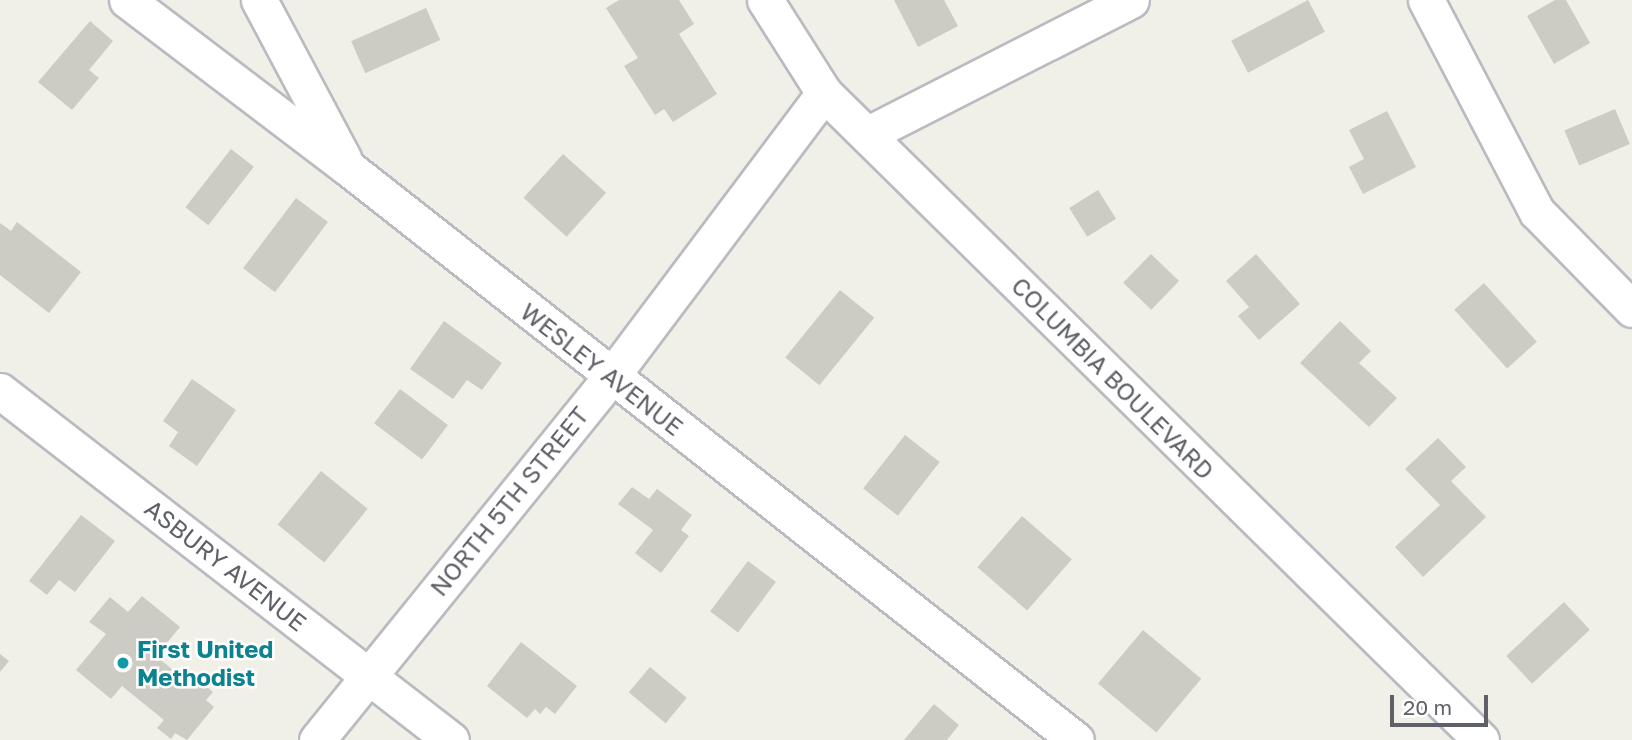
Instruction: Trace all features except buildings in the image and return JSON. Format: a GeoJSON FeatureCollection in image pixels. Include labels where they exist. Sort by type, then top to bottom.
{"type":"FeatureCollection","features":[{"type":"Feature","properties":{"kind":"street","name":"WESLEY AVENUE"},"geometry":{"type":"LineString","coordinates":[[127,0],[347,167],[1076,740]]}},
{"type":"Feature","properties":{"kind":"street"},"geometry":{"type":"LineString","coordinates":[[259,0],[347,167]]}},
{"type":"Feature","properties":{"kind":"street","name":"COLUMBIA BOULEVARD"},"geometry":{"type":"LineString","coordinates":[[765,0],[824,93],[1481,740]]}},
{"type":"Feature","properties":{"kind":"street"},"geometry":{"type":"LineString","coordinates":[[868,134],[1131,0]]}},
{"type":"Feature","properties":{"kind":"street"},"geometry":{"type":"LineString","coordinates":[[1426,0],[1537,212],[1632,309]]}},
{"type":"Feature","properties":{"kind":"street","name":"NORTH 5TH STREET"},"geometry":{"type":"LineString","coordinates":[[317,740],[367,674],[611,377],[824,93]]}},
{"type":"Feature","properties":{"kind":"street","name":"ASBURY AVENUE"},"geometry":{"type":"LineString","coordinates":[[0,391],[451,740]]}},
{"type":"Feature","properties":{"kind":"place","name":"First United Methodist"},"geometry":{"type":"Point","coordinates":[123,663]}}]}
